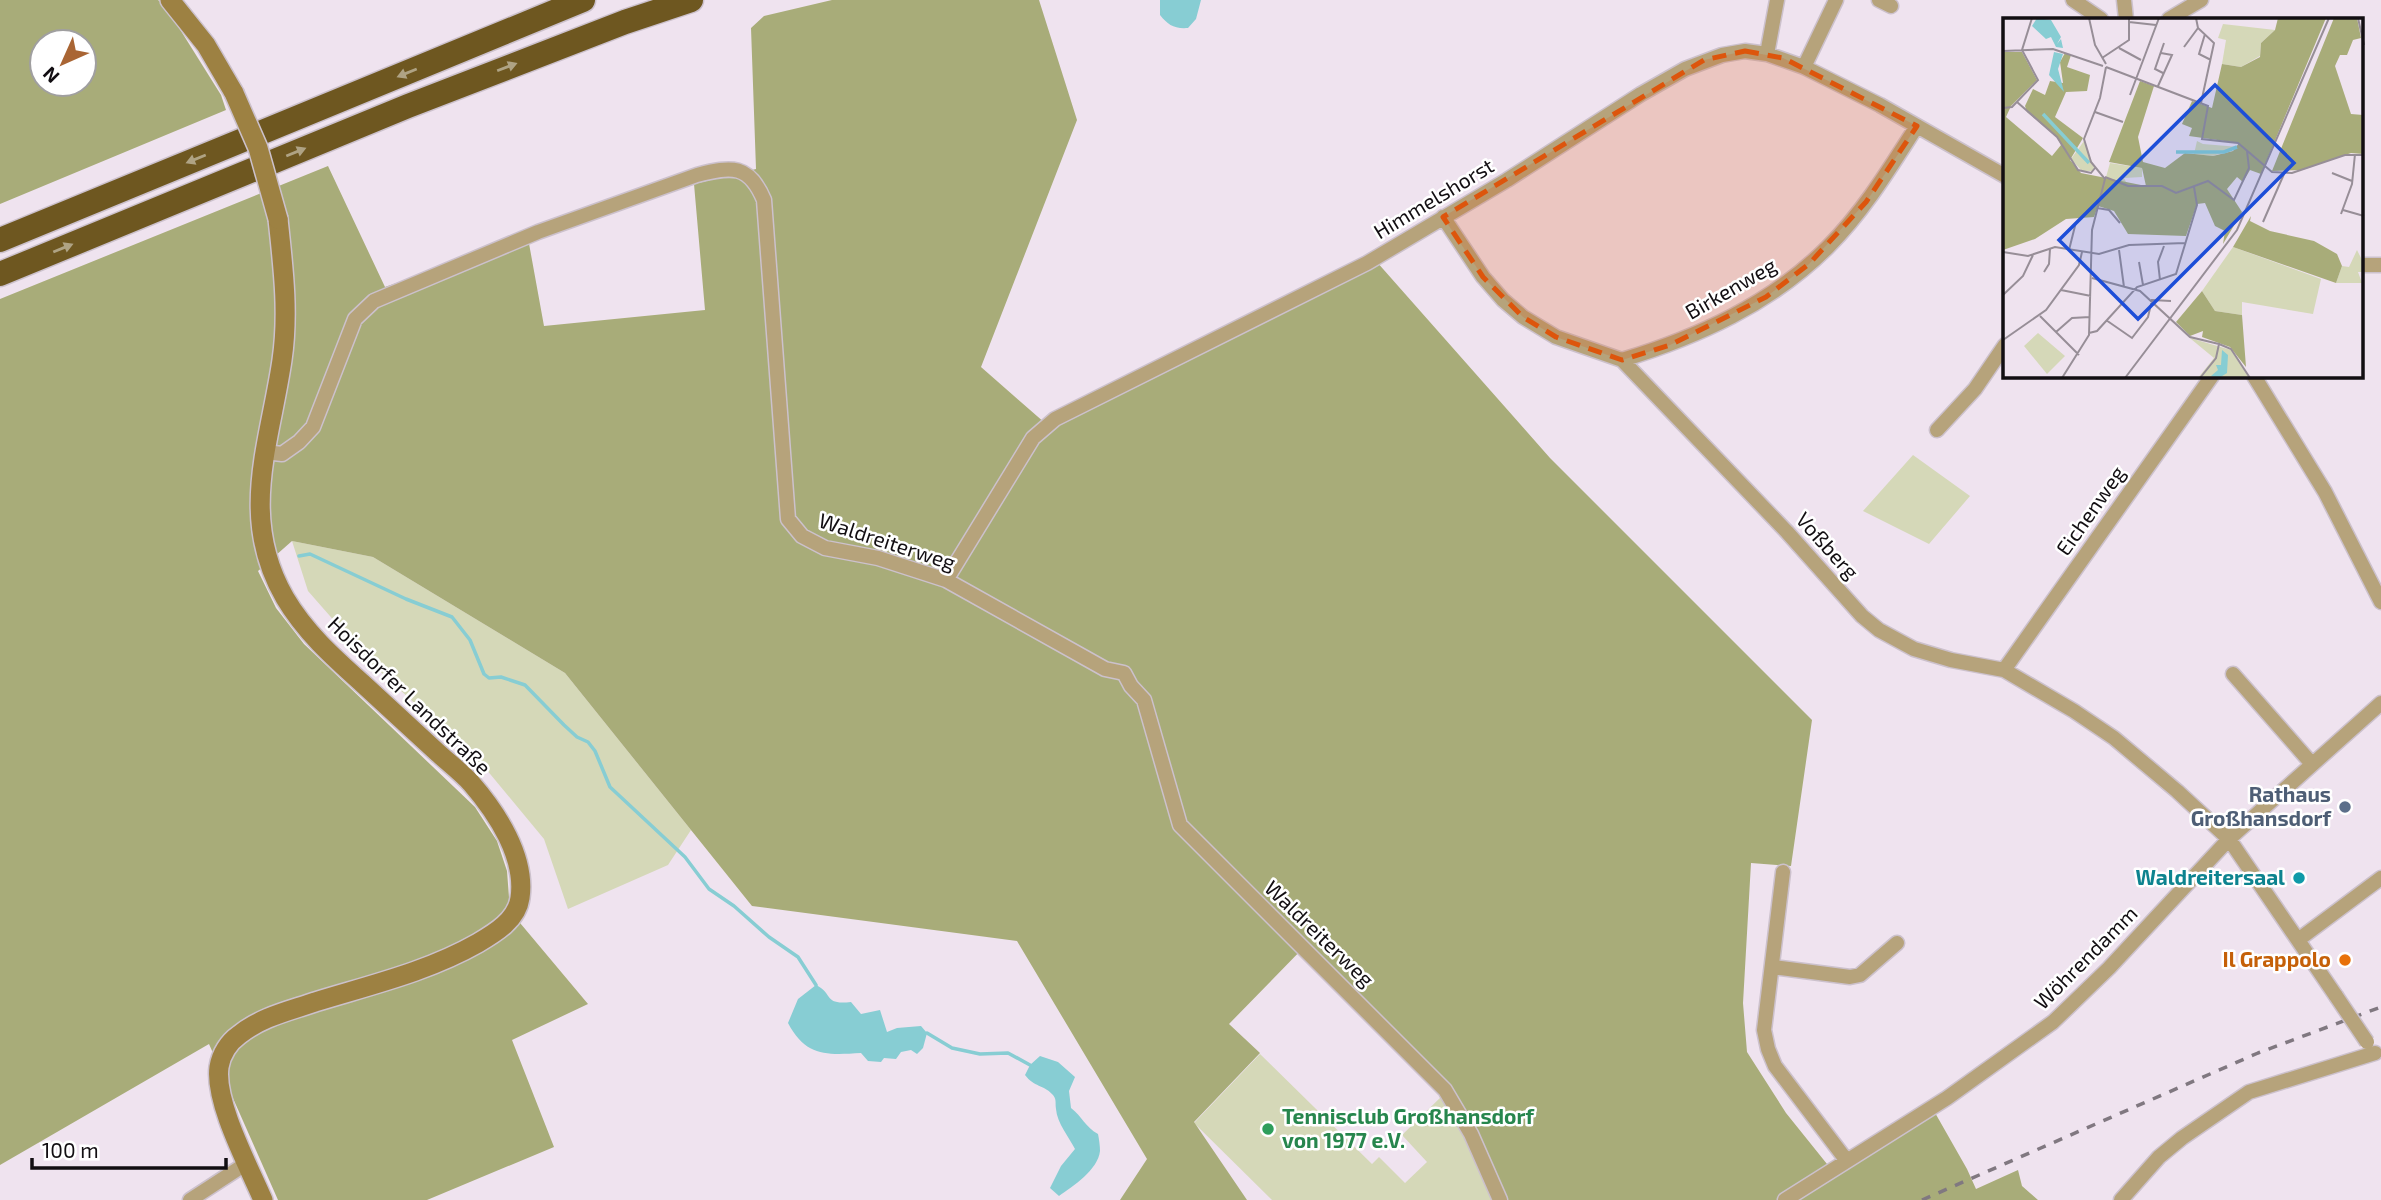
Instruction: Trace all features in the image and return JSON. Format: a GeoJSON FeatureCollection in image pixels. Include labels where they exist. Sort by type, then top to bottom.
{"type":"FeatureCollection","features":[{"type":"Feature","properties":{"kind":"highway"},"geometry":{"type":"LineString","coordinates":[[0,240],[583,0]]}},
{"type":"Feature","properties":{"kind":"highway"},"geometry":{"type":"LineString","coordinates":[[0,274],[421,101],[625,22],[691,0]]}},
{"type":"Feature","properties":{"kind":"main road","name":"Hoisdorfer Landstraße"},"geometry":{"type":"LineString","coordinates":[[170,0],[206,45],[234,93],[258,148],[278,219],[284,275],[284,345],[265,452],[259,508],[273,574],[307,630],[470,783],[506,835],[517,860],[521,885],[516,913],[496,931],[468,949],[429,966],[268,1018],[238,1035],[229,1045],[222,1056],[219,1069],[220,1090],[228,1117],[263,1200]]}},
{"type":"Feature","properties":{"kind":"street"},"geometry":{"type":"LineString","coordinates":[[1767,54],[1777,0]]}},
{"type":"Feature","properties":{"kind":"street"},"geometry":{"type":"LineString","coordinates":[[1804,67],[1836,0]]}},
{"type":"Feature","properties":{"kind":"street"},"geometry":{"type":"LineString","coordinates":[[2073,0],[2100,18]]}},
{"type":"Feature","properties":{"kind":"street"},"geometry":{"type":"LineString","coordinates":[[2124,0],[2126,18]]}},
{"type":"Feature","properties":{"kind":"street"},"geometry":{"type":"LineString","coordinates":[[2171,18],[2201,0]]}},
{"type":"Feature","properties":{"kind":"street","name":"Himmelshorst"},"geometry":{"type":"LineString","coordinates":[[946,580],[1033,438],[1055,419],[1322,287],[1382,254],[1704,60],[1745,51],[1767,54],[1804,67],[2003,175]]}},
{"type":"Feature","properties":{"kind":"street","name":"Birkenweg"},"geometry":{"type":"LineString","coordinates":[[1622,360],[1670,345],[1709,328],[1766,297],[1792,279],[1829,246],[1851,221],[1917,126]]}},
{"type":"Feature","properties":{"kind":"street","name":"Waldreiterweg"},"geometry":{"type":"LineString","coordinates":[[265,452],[282,454],[299,442],[313,427],[351,326],[374,300],[538,232],[697,175],[722,168],[742,171],[757,182],[764,200],[788,520],[802,536],[825,548],[878,558],[946,580],[1105,669],[1124,673],[1131,686],[1144,700],[1180,825],[1445,1090],[1471,1134],[1500,1200]]}},
{"type":"Feature","properties":{"kind":"street","name":"Voßberg"},"geometry":{"type":"LineString","coordinates":[[1443,217],[1483,277],[1503,300],[1523,317],[1556,338],[1622,360],[1787,531],[1870,623],[1913,649],[1951,660],[2004,670],[2114,738],[2177,790],[2229,839],[2374,1052]]}},
{"type":"Feature","properties":{"kind":"street"},"geometry":{"type":"LineString","coordinates":[[1937,430],[1975,389],[2003,348]]}},
{"type":"Feature","properties":{"kind":"street","name":"Eichenweg"},"geometry":{"type":"LineString","coordinates":[[2004,670],[2210,378]]}},
{"type":"Feature","properties":{"kind":"street"},"geometry":{"type":"LineString","coordinates":[[2255,378],[2325,492],[2381,603]]}},
{"type":"Feature","properties":{"kind":"street"},"geometry":{"type":"LineString","coordinates":[[2233,674],[2312,764]]}},
{"type":"Feature","properties":{"kind":"street","name":"Wöhrendamm"},"geometry":{"type":"LineString","coordinates":[[1785,1200],[1947,1098],[2053,1022],[2109,968],[2229,839],[2381,703]]}},
{"type":"Feature","properties":{"kind":"street"},"geometry":{"type":"LineString","coordinates":[[1783,872],[1764,1030],[1768,1049],[1775,1066],[1847,1161]]}},
{"type":"Feature","properties":{"kind":"street"},"geometry":{"type":"LineString","coordinates":[[2298,940],[2381,878]]}},
{"type":"Feature","properties":{"kind":"street"},"geometry":{"type":"LineString","coordinates":[[1773,967],[1850,977],[1860,975],[1897,943]]}},
{"type":"Feature","properties":{"kind":"street"},"geometry":{"type":"LineString","coordinates":[[2120,1200],[2174,1144],[2249,1092],[2374,1052]]}},
{"type":"Feature","properties":{"kind":"street"},"geometry":{"type":"LineString","coordinates":[[190,1200],[247,1163]]}},
{"type":"Feature","properties":{"kind":"highlighted area"},"geometry":{"type":"Polygon","coordinates":[[[1745,51],[1783,58],[1917,126],[1866,202],[1809,264],[1766,297],[1670,345],[1622,360],[1556,337],[1523,317],[1483,277],[1443,217],[1704,60],[1745,51]]]}},
{"type":"Feature","properties":{"kind":"green space"},"geometry":{"type":"Polygon","coordinates":[[[0,0],[158,0],[166,7],[221,95],[226,110],[0,204],[0,0]]]}},
{"type":"Feature","properties":{"kind":"green space"},"geometry":{"type":"Polygon","coordinates":[[[832,0],[1039,0],[1077,120],[981,367],[1045,423],[1376,261],[1550,458],[1812,720],[1791,866],[1751,863],[1743,1003],[1747,1052],[1786,1113],[1827,1164],[1846,1166],[1934,1111],[1976,1189],[2018,1170],[2022,1186],[2038,1200],[1505,1200],[1476,1132],[1307,944],[1229,1024],[1260,1053],[1194,1122],[1247,1200],[1120,1200],[1147,1159],[1017,941],[752,906],[565,673],[373,557],[292,541],[258,571],[276,608],[304,644],[475,807],[497,841],[507,871],[510,911],[588,1004],[512,1040],[554,1147],[427,1200],[278,1200],[209,1044],[0,1165],[0,299],[328,166],[385,287],[528,238],[544,326],[705,310],[694,184],[756,169],[751,28],[764,16],[832,0]]]}},
{"type":"Feature","properties":{"kind":"green space"},"geometry":{"type":"Polygon","coordinates":[[[1913,455],[1970,496],[1929,544],[1863,511],[1913,455]]]}},
{"type":"Feature","properties":{"kind":"green space"},"geometry":{"type":"Polygon","coordinates":[[[292,541],[373,557],[565,673],[691,830],[668,865],[568,909],[544,839],[486,769],[372,664],[308,591],[292,541]]]}},
{"type":"Feature","properties":{"kind":"green space","name":"Tennisclub Großhansdorf von 1977 e.V."},"geometry":{"type":"Polygon","coordinates":[[[1260,1054],[1372,1164],[1379,1157],[1405,1183],[1427,1162],[1402,1135],[1442,1096],[1472,1149],[1493,1200],[1272,1200],[1194,1123],[1260,1054]]]}},
{"type":"Feature","properties":{"kind":"water"},"geometry":{"type":"Polygon","coordinates":[[[1160,0],[1201,0],[1196,19],[1188,28],[1179,28],[1172,26],[1160,15],[1160,0]]]}},
{"type":"Feature","properties":{"kind":"water"},"geometry":{"type":"Polygon","coordinates":[[[816,985],[836,1002],[851,1002],[861,1014],[880,1010],[887,1032],[897,1028],[921,1026],[927,1033],[923,1048],[917,1054],[911,1050],[901,1052],[896,1059],[884,1058],[881,1062],[868,1061],[861,1053],[838,1054],[810,1048],[788,1023],[798,999],[816,985]]]}},
{"type":"Feature","properties":{"kind":"water"},"geometry":{"type":"Polygon","coordinates":[[[1040,1056],[1058,1062],[1075,1077],[1069,1091],[1071,1108],[1098,1134],[1099,1140],[1100,1151],[1095,1165],[1059,1196],[1050,1188],[1061,1166],[1075,1149],[1057,1114],[1054,1096],[1025,1075],[1030,1065],[1040,1056]]]}},
{"type":"Feature","properties":{"kind":"waterway"},"geometry":{"type":"LineString","coordinates":[[299,556],[310,554],[406,599],[452,617],[470,640],[484,674],[489,678],[501,677],[525,685],[577,737],[588,742],[595,751],[610,787],[685,857],[709,889],[798,957],[816,985]]}},
{"type":"Feature","properties":{"kind":"waterway"},"geometry":{"type":"LineString","coordinates":[[927,1033],[952,1048],[980,1054],[1008,1053],[1030,1065]]}},
{"type":"Feature","properties":{"kind":"railway"},"geometry":{"type":"LineString","coordinates":[[1922,1200],[2258,1053],[2381,1007]]}},
{"type":"Feature","properties":{"kind":"place","name":"Rathaus Großhansdorf"},"geometry":{"type":"Point","coordinates":[2345,807]}},
{"type":"Feature","properties":{"kind":"place","name":"Waldreitersaal"},"geometry":{"type":"Point","coordinates":[2299,878]}},
{"type":"Feature","properties":{"kind":"place","name":"Il Grappolo"},"geometry":{"type":"Point","coordinates":[2345,960]}},
{"type":"Feature","properties":{"kind":"place","name":"Tennisclub Großhansdorf von 1977 e.V."},"geometry":{"type":"Point","coordinates":[1268,1129]}}]}
